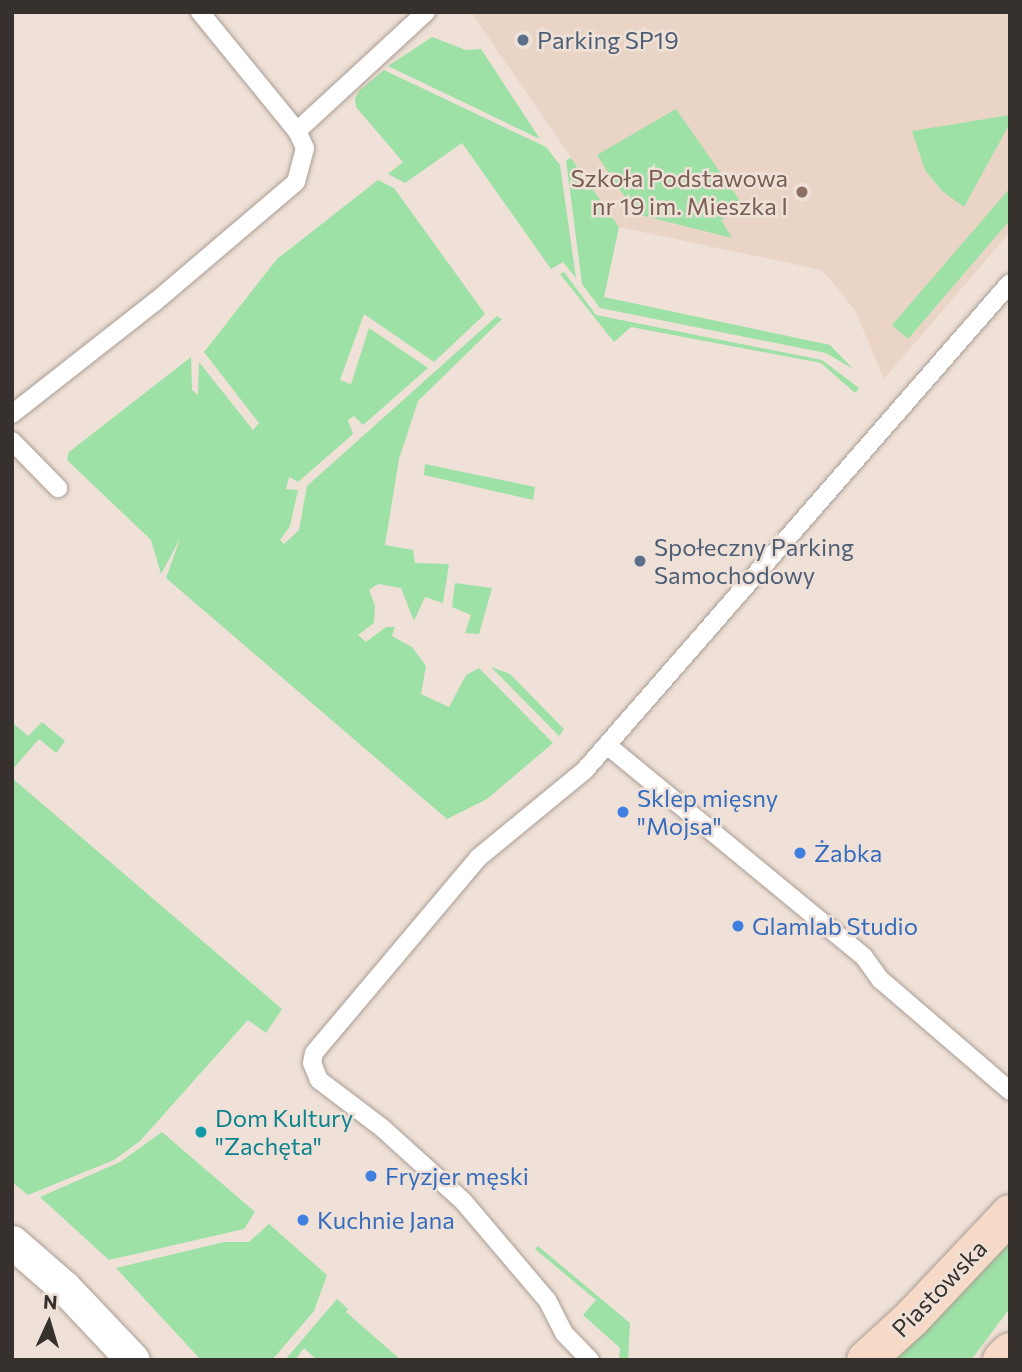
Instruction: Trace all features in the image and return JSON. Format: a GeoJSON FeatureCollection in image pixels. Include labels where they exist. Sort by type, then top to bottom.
{"type":"FeatureCollection","features":[{"type":"Feature","properties":{"kind":"main road","name":"Piastowska"},"geometry":{"type":"LineString","coordinates":[[866,1360],[912,1318],[1010,1214]]}},
{"type":"Feature","properties":{"kind":"main road"},"geometry":{"type":"LineString","coordinates":[[1002,1360],[1010,1352]]}},
{"type":"Feature","properties":{"kind":"street"},"geometry":{"type":"LineString","coordinates":[[12,1242],[64,1287],[133,1360]]}},
{"type":"Feature","properties":{"kind":"lane"},"geometry":{"type":"LineString","coordinates":[[12,414],[287,191],[303,166],[305,148],[297,131],[200,12]]}},
{"type":"Feature","properties":{"kind":"lane"},"geometry":{"type":"LineString","coordinates":[[297,131],[426,12]]}},
{"type":"Feature","properties":{"kind":"lane"},"geometry":{"type":"LineString","coordinates":[[590,1360],[564,1333],[547,1300],[463,1200],[381,1127],[319,1080],[312,1063],[314,1053],[368,984],[478,858],[585,770],[1010,283]]}},
{"type":"Feature","properties":{"kind":"lane"},"geometry":{"type":"LineString","coordinates":[[12,440],[58,488]]}},
{"type":"Feature","properties":{"kind":"lane"},"geometry":{"type":"LineString","coordinates":[[607,745],[864,957],[881,980],[1010,1091]]}},
{"type":"Feature","properties":{"kind":"shaded area","name":"Szkoła Podstawowa nr 19 im. Mieszka I"},"geometry":{"type":"Polygon","coordinates":[[[471,12],[1010,12],[1010,232],[884,379],[855,310],[822,270],[619,227],[471,12]]]}},
{"type":"Feature","properties":{"kind":"green space"},"geometry":{"type":"Polygon","coordinates":[[[432,37],[466,50],[481,49],[540,139],[388,66],[432,37]]]}},
{"type":"Feature","properties":{"kind":"green space"},"geometry":{"type":"Polygon","coordinates":[[[384,70],[546,147],[560,165],[576,278],[563,262],[551,269],[462,143],[405,183],[388,174],[403,162],[356,107],[355,99],[359,91],[384,70]]]}},
{"type":"Feature","properties":{"kind":"green space"},"geometry":{"type":"Polygon","coordinates":[[[676,109],[743,205],[721,220],[732,238],[636,214],[597,155],[676,109]]]}},
{"type":"Feature","properties":{"kind":"green space"},"geometry":{"type":"Polygon","coordinates":[[[1010,115],[1010,123],[964,207],[942,191],[925,170],[912,131],[1010,115]]]}},
{"type":"Feature","properties":{"kind":"green space"},"geometry":{"type":"Polygon","coordinates":[[[571,158],[619,227],[604,297],[830,345],[853,369],[826,353],[600,308],[582,284],[566,160],[571,158]]]}},
{"type":"Feature","properties":{"kind":"green space"},"geometry":{"type":"Polygon","coordinates":[[[378,180],[394,188],[485,314],[434,362],[364,314],[340,380],[351,384],[369,328],[428,368],[363,425],[354,416],[348,420],[353,434],[298,482],[289,477],[286,489],[298,490],[290,526],[280,540],[284,544],[299,530],[307,486],[497,316],[502,319],[418,401],[399,459],[385,545],[413,550],[415,563],[449,564],[443,603],[425,597],[414,621],[401,588],[378,584],[369,590],[375,605],[374,623],[358,635],[366,642],[386,627],[395,627],[392,636],[412,647],[426,666],[421,694],[449,707],[466,675],[479,668],[553,743],[487,799],[447,819],[166,578],[180,539],[161,574],[151,540],[67,460],[69,452],[191,357],[192,390],[198,395],[199,362],[253,430],[259,423],[204,352],[277,259],[378,180]]]}},
{"type":"Feature","properties":{"kind":"green space"},"geometry":{"type":"Polygon","coordinates":[[[1010,188],[1010,220],[908,339],[892,325],[1010,188]]]}},
{"type":"Feature","properties":{"kind":"green space"},"geometry":{"type":"Polygon","coordinates":[[[564,272],[596,315],[822,360],[859,388],[855,393],[821,363],[631,327],[614,342],[560,274],[564,272]]]}},
{"type":"Feature","properties":{"kind":"green space"},"geometry":{"type":"Polygon","coordinates":[[[425,464],[535,487],[533,500],[424,475],[425,464]]]}},
{"type":"Feature","properties":{"kind":"green space"},"geometry":{"type":"Polygon","coordinates":[[[455,583],[492,588],[479,634],[465,633],[471,615],[452,607],[455,583]]]}},
{"type":"Feature","properties":{"kind":"green space"},"geometry":{"type":"Polygon","coordinates":[[[491,667],[510,674],[564,729],[559,736],[491,667]]]}},
{"type":"Feature","properties":{"kind":"green space"},"geometry":{"type":"Polygon","coordinates":[[[12,722],[28,736],[42,722],[65,741],[56,753],[39,739],[12,770],[12,722]]]}},
{"type":"Feature","properties":{"kind":"green space"},"geometry":{"type":"Polygon","coordinates":[[[12,778],[282,1009],[266,1033],[248,1020],[140,1141],[114,1160],[28,1195],[12,1182],[12,778]]]}},
{"type":"Feature","properties":{"kind":"green space"},"geometry":{"type":"Polygon","coordinates":[[[162,1132],[255,1212],[244,1229],[109,1260],[40,1197],[120,1162],[162,1132]]]}},
{"type":"Feature","properties":{"kind":"green space"},"geometry":{"type":"Polygon","coordinates":[[[269,1224],[327,1275],[314,1311],[272,1360],[201,1360],[116,1268],[224,1242],[249,1242],[269,1224]]]}},
{"type":"Feature","properties":{"kind":"green space"},"geometry":{"type":"Polygon","coordinates":[[[1010,1237],[1010,1308],[971,1360],[893,1360],[1010,1237]]]}},
{"type":"Feature","properties":{"kind":"green space"},"geometry":{"type":"Polygon","coordinates":[[[538,1246],[630,1323],[628,1360],[619,1360],[620,1348],[583,1315],[596,1300],[535,1249],[538,1246]]]}},
{"type":"Feature","properties":{"kind":"green space"},"geometry":{"type":"Polygon","coordinates":[[[337,1299],[348,1309],[346,1312],[401,1360],[317,1360],[304,1348],[295,1360],[285,1360],[337,1299]]]}},
{"type":"Feature","properties":{"kind":"place","name":"Parking SP19"},"geometry":{"type":"Point","coordinates":[523,40]}},
{"type":"Feature","properties":{"kind":"place","name":"Szkoła Podstawowa nr 19 im. Mieszka I"},"geometry":{"type":"Point","coordinates":[802,192]}},
{"type":"Feature","properties":{"kind":"place","name":"Społeczny Parking Samochodowy"},"geometry":{"type":"Point","coordinates":[640,561]}},
{"type":"Feature","properties":{"kind":"place","name":"Sklep mięsny \"Mojsa\""},"geometry":{"type":"Point","coordinates":[623,812]}},
{"type":"Feature","properties":{"kind":"place","name":"Żabka"},"geometry":{"type":"Point","coordinates":[800,853]}},
{"type":"Feature","properties":{"kind":"place","name":"Glamlab Studio"},"geometry":{"type":"Point","coordinates":[738,926]}},
{"type":"Feature","properties":{"kind":"place","name":"Dom Kultury \"Zachęta\""},"geometry":{"type":"Point","coordinates":[201,1132]}},
{"type":"Feature","properties":{"kind":"place","name":"Fryzjer męski"},"geometry":{"type":"Point","coordinates":[371,1176]}},
{"type":"Feature","properties":{"kind":"place","name":"Kuchnie Jana"},"geometry":{"type":"Point","coordinates":[303,1220]}}]}
